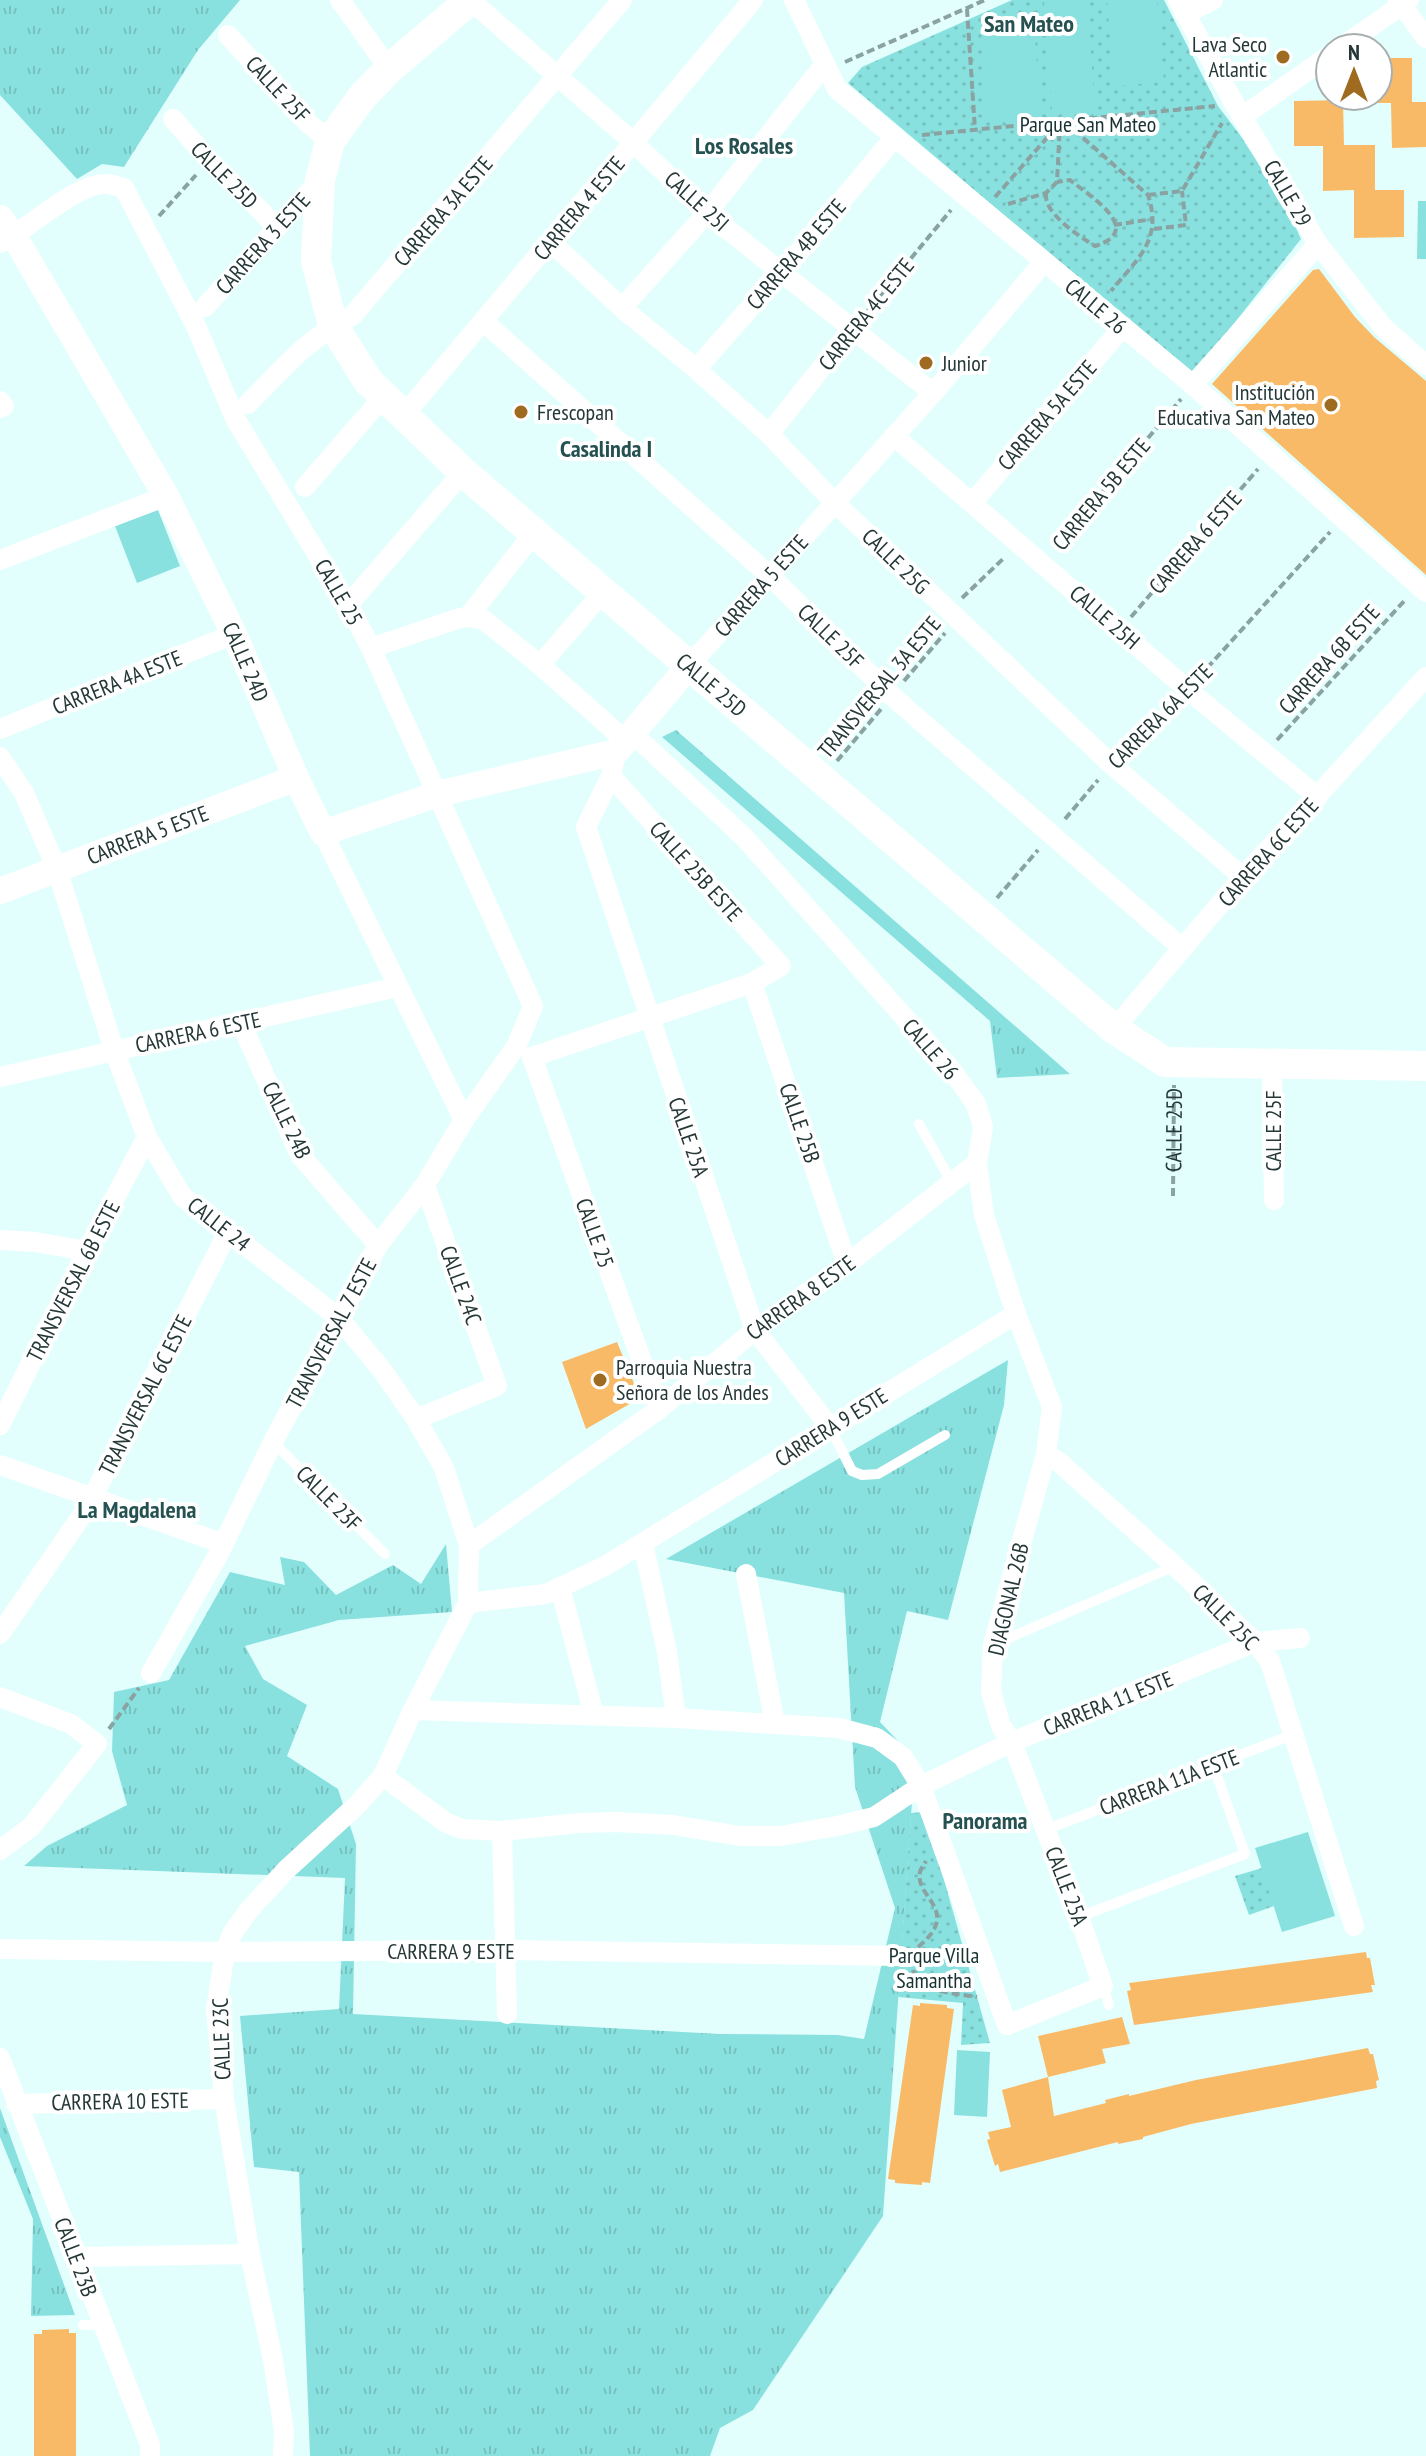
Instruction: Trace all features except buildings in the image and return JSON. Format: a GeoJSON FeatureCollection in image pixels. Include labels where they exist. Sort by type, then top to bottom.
{"type":"FeatureCollection","features":[{"type":"Feature","properties":{"kind":"main road","name":"CARRERA 3 ESTE"},"geometry":{"type":"LineString","coordinates":[[316,261],[320,180],[330,141],[362,97],[389,69],[470,0]]}},
{"type":"Feature","properties":{"kind":"main road","name":"CALLE 25D"},"geometry":{"type":"LineString","coordinates":[[316,261],[333,325],[368,381],[463,472],[1114,1029],[1170,1062]]}},
{"type":"Feature","properties":{"kind":"main road"},"geometry":{"type":"LineString","coordinates":[[1170,1062],[1426,1066]]}},
{"type":"Feature","properties":{"kind":"street"},"geometry":{"type":"LineString","coordinates":[[340,0],[389,69]]}},
{"type":"Feature","properties":{"kind":"street","name":"CALLE 25I"},"geometry":{"type":"LineString","coordinates":[[470,0],[633,142],[707,213],[933,393]]}},
{"type":"Feature","properties":{"kind":"street","name":"CARRERA 3A ESTE"},"geometry":{"type":"LineString","coordinates":[[248,404],[309,343],[333,325],[352,316],[622,0]]}},
{"type":"Feature","properties":{"kind":"street","name":"CARRERA 4 ESTE"},"geometry":{"type":"LineString","coordinates":[[305,487],[483,321],[753,0]]}},
{"type":"Feature","properties":{"kind":"street","name":"CALLE 26"},"geometry":{"type":"LineString","coordinates":[[794,0],[837,89],[1193,385],[1422,589]]}},
{"type":"Feature","properties":{"kind":"street"},"geometry":{"type":"LineString","coordinates":[[1181,7],[1213,0]]}},
{"type":"Feature","properties":{"kind":"street"},"geometry":{"type":"LineString","coordinates":[[1362,32],[1403,2],[1426,38]]}},
{"type":"Feature","properties":{"kind":"street","name":"CALLE 29"},"geometry":{"type":"LineString","coordinates":[[1181,7],[1318,244],[1426,365]]}},
{"type":"Feature","properties":{"kind":"street","name":"CALLE 25F"},"geometry":{"type":"LineString","coordinates":[[228,35],[308,123],[330,141]]}},
{"type":"Feature","properties":{"kind":"street"},"geometry":{"type":"LineString","coordinates":[[622,308],[707,213],[825,64]]}},
{"type":"Feature","properties":{"kind":"street"},"geometry":{"type":"LineString","coordinates":[[1238,110],[1314,65]]}},
{"type":"Feature","properties":{"kind":"street","name":"CALLE 25D"},"geometry":{"type":"LineString","coordinates":[[173,119],[209,160],[277,227]]}},
{"type":"Feature","properties":{"kind":"street","name":"CARRERA 4B ESTE"},"geometry":{"type":"LineString","coordinates":[[696,369],[895,137]]}},
{"type":"Feature","properties":{"kind":"street","name":"CARRERA 3 ESTE"},"geometry":{"type":"LineString","coordinates":[[205,307],[320,180]]}},
{"type":"Feature","properties":{"kind":"street","name":"CALLE 25"},"geometry":{"type":"LineString","coordinates":[[5,233],[84,187],[106,184],[124,188],[195,324],[236,420],[371,648],[533,1006]]}},
{"type":"Feature","properties":{"kind":"street","name":"CALLE 24D"},"geometry":{"type":"LineString","coordinates":[[5,233],[166,496],[234,634],[296,778],[464,1120]]}},
{"type":"Feature","properties":{"kind":"street","name":"CALLE 25G"},"geometry":{"type":"LineString","coordinates":[[551,242],[622,308],[769,434],[835,503],[1111,764],[1243,877]]}},
{"type":"Feature","properties":{"kind":"street"},"geometry":{"type":"LineString","coordinates":[[1193,385],[1318,244]]}},
{"type":"Feature","properties":{"kind":"street","name":"CARRERA 5 ESTE"},"geometry":{"type":"LineString","coordinates":[[621,750],[689,666],[933,393],[1044,262]]}},
{"type":"Feature","properties":{"kind":"street","name":"CALLE 25F"},"geometry":{"type":"LineString","coordinates":[[483,321],[770,576],[892,696],[1182,948]]}},
{"type":"Feature","properties":{"kind":"street","name":"CARRERA 4C ESTE"},"geometry":{"type":"LineString","coordinates":[[769,434],[853,328]]}},
{"type":"Feature","properties":{"kind":"street","name":"CARRERA 5A ESTE"},"geometry":{"type":"LineString","coordinates":[[973,502],[1122,328]]}},
{"type":"Feature","properties":{"kind":"street","name":"CALLE 25H"},"geometry":{"type":"LineString","coordinates":[[894,436],[1188,690],[1318,797]]}},
{"type":"Feature","properties":{"kind":"street"},"geometry":{"type":"LineString","coordinates":[[348,605],[463,472]]}},
{"type":"Feature","properties":{"kind":"street"},"geometry":{"type":"LineString","coordinates":[[0,560],[166,496]]}},
{"type":"Feature","properties":{"kind":"street"},"geometry":{"type":"LineString","coordinates":[[371,648],[476,619],[534,533]]}},
{"type":"Feature","properties":{"kind":"street"},"geometry":{"type":"LineString","coordinates":[[540,665],[603,592]]}},
{"type":"Feature","properties":{"kind":"street","name":"CALLE 25B ESTE"},"geometry":{"type":"LineString","coordinates":[[476,619],[540,665],[621,750],[781,966],[752,983]]}},
{"type":"Feature","properties":{"kind":"street","name":"CARRERA 4A ESTE"},"geometry":{"type":"LineString","coordinates":[[0,729],[234,634]]}},
{"type":"Feature","properties":{"kind":"street","name":"CARRERA 6C ESTE"},"geometry":{"type":"LineString","coordinates":[[1114,1029],[1243,877],[1426,677]]}},
{"type":"Feature","properties":{"kind":"street"},"geometry":{"type":"LineString","coordinates":[[323,833],[438,794],[621,750]]}},
{"type":"Feature","properties":{"kind":"street","name":"CALLE 26"},"geometry":{"type":"LineString","coordinates":[[621,750],[744,837],[953,1072],[976,1104],[983,1127],[977,1163],[984,1215],[1016,1314],[1052,1407],[1046,1454]]}},
{"type":"Feature","properties":{"kind":"street","name":"CALLE 25A"},"geometry":{"type":"LineString","coordinates":[[621,750],[586,827],[755,1330],[830,1427]]}},
{"type":"Feature","properties":{"kind":"street","name":"CALLE 24"},"geometry":{"type":"LineString","coordinates":[[0,757],[24,793],[57,869],[114,1050],[147,1137],[182,1196],[339,1318],[382,1370],[416,1419],[444,1468],[469,1545],[468,1603]]}},
{"type":"Feature","properties":{"kind":"street","name":"CARRERA 5 ESTE"},"geometry":{"type":"LineString","coordinates":[[0,891],[296,778]]}},
{"type":"Feature","properties":{"kind":"street"},"geometry":{"type":"LineString","coordinates":[[524,1051],[649,1019],[752,983]]}},
{"type":"Feature","properties":{"kind":"street","name":"CALLE 25B"},"geometry":{"type":"LineString","coordinates":[[752,983],[847,1264]]}},
{"type":"Feature","properties":{"kind":"street","name":"CARRERA 6 ESTE"},"geometry":{"type":"LineString","coordinates":[[0,1077],[397,987]]}},
{"type":"Feature","properties":{"kind":"street","name":"TRANSVERSAL 7 ESTE"},"geometry":{"type":"LineString","coordinates":[[151,1673],[224,1544],[273,1442],[378,1245],[425,1185],[464,1120],[524,1051],[533,1006]]}},
{"type":"Feature","properties":{"kind":"street","name":"CALLE 24B"},"geometry":{"type":"LineString","coordinates":[[241,1023],[300,1155],[378,1245]]}},
{"type":"Feature","properties":{"kind":"street","name":"CALLE 25"},"geometry":{"type":"LineString","coordinates":[[524,1051],[659,1409]]}},
{"type":"Feature","properties":{"kind":"street","name":"CALLE 25F"},"geometry":{"type":"LineString","coordinates":[[1272,1062],[1274,1200]]}},
{"type":"Feature","properties":{"kind":"street","name":"TRANSVERSAL 6B ESTE"},"geometry":{"type":"LineString","coordinates":[[0,1425],[147,1137]]}},
{"type":"Feature","properties":{"kind":"street","name":"CARRERA 8 ESTE"},"geometry":{"type":"LineString","coordinates":[[469,1545],[659,1409],[755,1330],[847,1264],[977,1163]]}},
{"type":"Feature","properties":{"kind":"street","name":"CALLE 24C"},"geometry":{"type":"LineString","coordinates":[[416,1419],[497,1386],[425,1185]]}},
{"type":"Feature","properties":{"kind":"street","name":"TRANSVERSAL 6C ESTE"},"geometry":{"type":"LineString","coordinates":[[0,1634],[93,1497],[228,1232]]}},
{"type":"Feature","properties":{"kind":"street"},"geometry":{"type":"LineString","coordinates":[[0,1240],[35,1242],[87,1251]]}},
{"type":"Feature","properties":{"kind":"street","name":"CARRERA 9 ESTE"},"geometry":{"type":"LineString","coordinates":[[468,1603],[546,1594],[605,1566],[1016,1314]]}},
{"type":"Feature","properties":{"kind":"street","name":"CALLE 25C"},"geometry":{"type":"LineString","coordinates":[[1046,1454],[1175,1566],[1255,1642],[1270,1661],[1354,1926]]}},
{"type":"Feature","properties":{"kind":"street","name":"DIAGONAL 26B"},"geometry":{"type":"LineString","coordinates":[[1012,1742],[1001,1726],[991,1692],[993,1645],[1046,1454]]}},
{"type":"Feature","properties":{"kind":"street"},"geometry":{"type":"LineString","coordinates":[[0,1465],[224,1544]]}},
{"type":"Feature","properties":{"kind":"street"},"geometry":{"type":"LineString","coordinates":[[643,1544],[667,1652],[676,1718]]}},
{"type":"Feature","properties":{"kind":"street"},"geometry":{"type":"LineString","coordinates":[[746,1574],[775,1724]]}},
{"type":"Feature","properties":{"kind":"street"},"geometry":{"type":"LineString","coordinates":[[560,1587],[594,1715]]}},
{"type":"Feature","properties":{"kind":"street","name":"CALLE 23C"},"geometry":{"type":"LineString","coordinates":[[283,2456],[284,2431],[273,2360],[250,2254],[224,2099],[216,2009],[225,1952],[232,1934],[249,1910],[383,1776],[468,1603]]}},
{"type":"Feature","properties":{"kind":"street","name":"CARRERA 11 ESTE"},"geometry":{"type":"LineString","coordinates":[[383,1776],[445,1822],[462,1829],[502,1831],[617,1822],[673,1825],[740,1836],[780,1836],[874,1817],[921,1786],[1012,1742],[1255,1642],[1300,1638]]}},
{"type":"Feature","properties":{"kind":"street"},"geometry":{"type":"LineString","coordinates":[[0,1697],[71,1724],[97,1744],[31,1827],[0,1850]]}},
{"type":"Feature","properties":{"kind":"street"},"geometry":{"type":"LineString","coordinates":[[413,1710],[676,1718],[839,1728],[877,1738],[903,1757],[921,1786],[999,2002]]}},
{"type":"Feature","properties":{"kind":"street","name":"CALLE 25A"},"geometry":{"type":"LineString","coordinates":[[999,2002],[1007,2025],[1106,1996],[1012,1742]]}},
{"type":"Feature","properties":{"kind":"street"},"geometry":{"type":"LineString","coordinates":[[502,1831],[507,2014]]}},
{"type":"Feature","properties":{"kind":"street","name":"CARRERA 9 ESTE"},"geometry":{"type":"LineString","coordinates":[[0,1949],[225,1952],[505,1950],[909,1956]]}},
{"type":"Feature","properties":{"kind":"street","name":"CALLE 23B"},"geometry":{"type":"LineString","coordinates":[[0,2058],[76,2257],[93,2325],[150,2445],[150,2456]]}},
{"type":"Feature","properties":{"kind":"street","name":"CARRERA 10 ESTE"},"geometry":{"type":"LineString","coordinates":[[16,2104],[224,2099]]}},
{"type":"Feature","properties":{"kind":"street"},"geometry":{"type":"LineString","coordinates":[[76,2257],[250,2254]]}},
{"type":"Feature","properties":{"kind":"lane"},"geometry":{"type":"LineString","coordinates":[[919,1124],[951,1181]]}},
{"type":"Feature","properties":{"kind":"lane"},"geometry":{"type":"LineString","coordinates":[[830,1427],[852,1471],[862,1475],[878,1474],[945,1435]]}},
{"type":"Feature","properties":{"kind":"lane","name":"CALLE 23F"},"geometry":{"type":"LineString","coordinates":[[273,1442],[385,1554]]}},
{"type":"Feature","properties":{"kind":"lane"},"geometry":{"type":"LineString","coordinates":[[993,1645],[1175,1566]]}},
{"type":"Feature","properties":{"kind":"lane","name":"CARRERA 11A ESTE"},"geometry":{"type":"LineString","coordinates":[[1045,1830],[1292,1735]]}},
{"type":"Feature","properties":{"kind":"lane"},"geometry":{"type":"LineString","coordinates":[[1079,1917],[1245,1854],[1213,1765]]}},
{"type":"Feature","properties":{"kind":"path"},"geometry":{"type":"LineString","coordinates":[[825,64],[843,62],[985,0]]}},
{"type":"Feature","properties":{"kind":"path"},"geometry":{"type":"LineString","coordinates":[[967,9],[975,130]]}},
{"type":"Feature","properties":{"kind":"path"},"geometry":{"type":"LineString","coordinates":[[895,137],[1238,110]]}},
{"type":"Feature","properties":{"kind":"path"},"geometry":{"type":"LineString","coordinates":[[1154,229],[1186,225],[1182,191],[1238,110]]}},
{"type":"Feature","properties":{"kind":"path"},"geometry":{"type":"LineString","coordinates":[[1057,182],[1062,122]]}},
{"type":"Feature","properties":{"kind":"path"},"geometry":{"type":"LineString","coordinates":[[1062,122],[1148,195],[1153,219],[1154,229],[1149,244],[1098,308]]}},
{"type":"Feature","properties":{"kind":"path"},"geometry":{"type":"LineString","coordinates":[[983,211],[1062,122]]}},
{"type":"Feature","properties":{"kind":"path"},"geometry":{"type":"LineString","coordinates":[[147,229],[209,160]]}},
{"type":"Feature","properties":{"kind":"path"},"geometry":{"type":"LineString","coordinates":[[983,211],[1046,193],[1057,182],[1070,180],[1110,211],[1114,225],[1111,237],[1106,243],[1095,246],[1073,231],[1050,208],[1045,200],[1046,193]]}},
{"type":"Feature","properties":{"kind":"path"},"geometry":{"type":"LineString","coordinates":[[1148,195],[1182,191]]}},
{"type":"Feature","properties":{"kind":"path","name":"CARRERA 4C ESTE"},"geometry":{"type":"LineString","coordinates":[[853,328],[963,195]]}},
{"type":"Feature","properties":{"kind":"path"},"geometry":{"type":"LineString","coordinates":[[1114,225],[1153,219]]}},
{"type":"Feature","properties":{"kind":"path","name":"CARRERA 5B ESTE"},"geometry":{"type":"LineString","coordinates":[[1042,563],[1193,385]]}},
{"type":"Feature","properties":{"kind":"path","name":"CARRERA 6 ESTE"},"geometry":{"type":"LineString","coordinates":[[1120,629],[1270,455]]}},
{"type":"Feature","properties":{"kind":"path","name":"CARRERA 6A ESTE"},"geometry":{"type":"LineString","coordinates":[[981,916],[1111,764],[1188,690],[1343,519]]}},
{"type":"Feature","properties":{"kind":"path","name":"TRANSVERSAL 3A ESTE"},"geometry":{"type":"LineString","coordinates":[[822,779],[957,619],[960,601],[1019,545]]}},
{"type":"Feature","properties":{"kind":"path","name":"CARRERA 6B ESTE"},"geometry":{"type":"LineString","coordinates":[[1264,754],[1422,589]]}},
{"type":"Feature","properties":{"kind":"path","name":"CALLE 25D"},"geometry":{"type":"LineString","coordinates":[[1170,1062],[1173,1196]]}},
{"type":"Feature","properties":{"kind":"path"},"geometry":{"type":"LineString","coordinates":[[97,1744],[151,1673]]}},
{"type":"Feature","properties":{"kind":"path"},"geometry":{"type":"LineString","coordinates":[[943,1845],[930,1855],[920,1873],[921,1883],[934,1904],[938,1918],[932,1934],[909,1956],[913,1976],[922,1986],[999,2002]]}},
{"type":"Feature","properties":{"kind":"green space"},"geometry":{"type":"Polygon","coordinates":[[[0,0],[240,0],[198,50],[124,167],[102,164],[77,179],[0,95],[0,0]]]}},
{"type":"Feature","properties":{"kind":"green space","name":"Parque San Mateo"},"geometry":{"type":"Polygon","coordinates":[[[1012,0],[1164,0],[1218,106],[1287,208],[1301,239],[1194,374],[848,83],[862,67],[1012,0]]]}},
{"type":"Feature","properties":{"kind":"green space"},"geometry":{"type":"Polygon","coordinates":[[[1087,0],[1095,109],[1052,112],[1044,3],[1087,0]]]}},
{"type":"Feature","properties":{"kind":"green space"},"geometry":{"type":"Polygon","coordinates":[[[1107,0],[1157,0],[1164,82],[1114,86],[1107,0]]]}},
{"type":"Feature","properties":{"kind":"green space"},"geometry":{"type":"Polygon","coordinates":[[[1034,25],[1041,118],[987,122],[981,29],[1034,25]]]}},
{"type":"Feature","properties":{"kind":"green space"},"geometry":{"type":"Polygon","coordinates":[[[1418,201],[1426,201],[1426,259],[1417,259],[1418,201]]]}},
{"type":"Feature","properties":{"kind":"green space"},"geometry":{"type":"Polygon","coordinates":[[[158,510],[180,566],[137,583],[115,526],[158,510]]]}},
{"type":"Feature","properties":{"kind":"green space"},"geometry":{"type":"Polygon","coordinates":[[[676,730],[1070,1074],[997,1078],[990,1021],[662,737],[676,730]]]}},
{"type":"Feature","properties":{"kind":"green space"},"geometry":{"type":"Polygon","coordinates":[[[1008,1360],[1004,1405],[948,1620],[907,1611],[880,1722],[915,1759],[883,2216],[753,2410],[720,2428],[710,2456],[310,2456],[299,2172],[254,2167],[240,2016],[339,2009],[345,1878],[24,1866],[47,1846],[127,1805],[112,1751],[114,1692],[169,1680],[230,1572],[285,1585],[280,1557],[304,1562],[336,1595],[393,1565],[421,1584],[446,1544],[452,1612],[339,1620],[245,1646],[263,1679],[307,1705],[287,1756],[338,1789],[356,1844],[353,2014],[720,2034],[838,2035],[864,2039],[895,1908],[855,1787],[844,1593],[666,1559],[1008,1360]]]}},
{"type":"Feature","properties":{"kind":"green space","name":"Parque Villa Samantha"},"geometry":{"type":"Polygon","coordinates":[[[925,1812],[990,2043],[961,2045],[963,2003],[898,1997],[911,1813],[925,1812]]]}},
{"type":"Feature","properties":{"kind":"green space"},"geometry":{"type":"Polygon","coordinates":[[[1308,1832],[1335,1916],[1282,1932],[1255,1848],[1308,1832]]]}},
{"type":"Feature","properties":{"kind":"green space"},"geometry":{"type":"Polygon","coordinates":[[[1262,1868],[1274,1906],[1249,1915],[1235,1876],[1262,1868]]]}},
{"type":"Feature","properties":{"kind":"green space"},"geometry":{"type":"Polygon","coordinates":[[[957,2050],[990,2052],[987,2117],[954,2115],[957,2050]]]}},
{"type":"Feature","properties":{"kind":"green space"},"geometry":{"type":"Polygon","coordinates":[[[0,2108],[75,2315],[31,2316],[33,2219],[0,2137],[0,2108]]]}},
{"type":"Feature","properties":{"kind":"place","name":"Lava Seco Atlantic"},"geometry":{"type":"Point","coordinates":[1283,57]}},
{"type":"Feature","properties":{"kind":"place","name":"Junior"},"geometry":{"type":"Point","coordinates":[926,363]}},
{"type":"Feature","properties":{"kind":"place","name":"Institución Educativa San Mateo"},"geometry":{"type":"Point","coordinates":[1331,405]}},
{"type":"Feature","properties":{"kind":"place","name":"Frescopan"},"geometry":{"type":"Point","coordinates":[521,412]}},
{"type":"Feature","properties":{"kind":"place","name":"Parroquia Nuestra Señora de los Andes"},"geometry":{"type":"Point","coordinates":[600,1380]}},
{"type":"Feature","properties":{"kind":"district","name":"San Mateo"},"geometry":{"type":"Point","coordinates":[1029,23]}},
{"type":"Feature","properties":{"kind":"district","name":"Los Rosales"},"geometry":{"type":"Point","coordinates":[744,145]}},
{"type":"Feature","properties":{"kind":"district","name":"Casalinda I"},"geometry":{"type":"Point","coordinates":[606,448]}},
{"type":"Feature","properties":{"kind":"district","name":"La Magdalena"},"geometry":{"type":"Point","coordinates":[137,1509]}},
{"type":"Feature","properties":{"kind":"district","name":"Panorama"},"geometry":{"type":"Point","coordinates":[985,1820]}}]}
